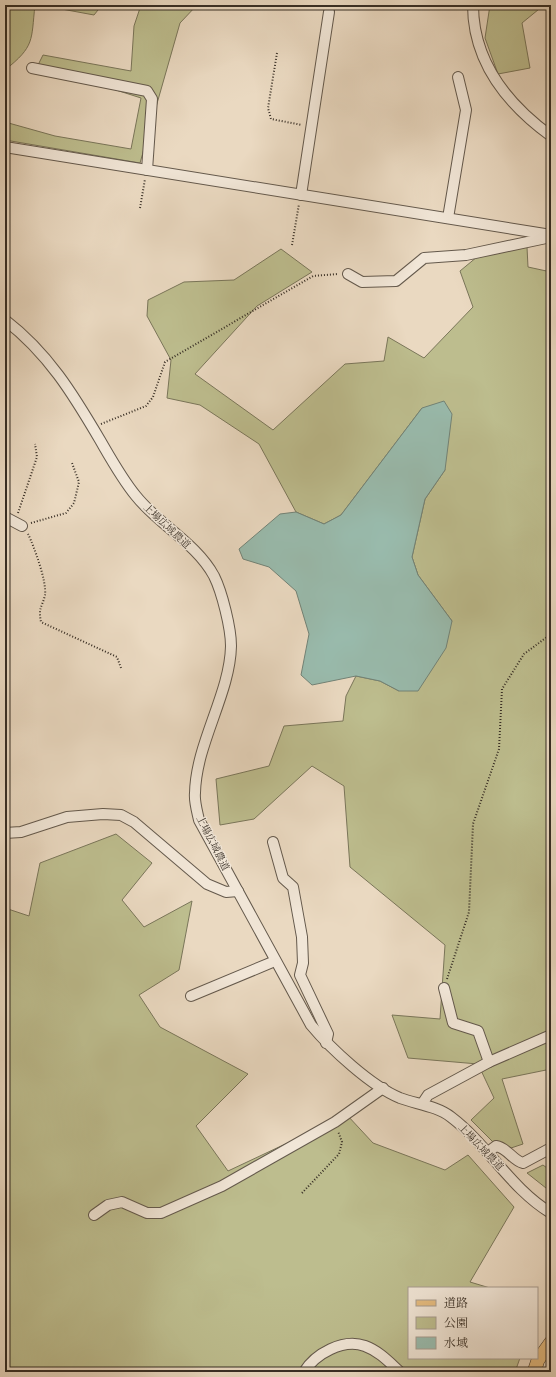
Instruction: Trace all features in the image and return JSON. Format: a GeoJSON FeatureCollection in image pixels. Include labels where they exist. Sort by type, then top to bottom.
{"type":"FeatureCollection","features":[{"type":"Feature","properties":{"kind":"main road"},"geometry":{"type":"LineString","coordinates":[[534,1372],[538,1360],[551,1342]]}},
{"type":"Feature","properties":{"kind":"street"},"geometry":{"type":"LineString","coordinates":[[473,5],[476,36],[486,65],[505,95],[528,119],[551,136]]}},
{"type":"Feature","properties":{"kind":"street"},"geometry":{"type":"LineString","coordinates":[[301,195],[329,12]]}},
{"type":"Feature","properties":{"kind":"street"},"geometry":{"type":"LineString","coordinates":[[32,68],[147,91],[152,99],[147,170]]}},
{"type":"Feature","properties":{"kind":"street"},"geometry":{"type":"LineString","coordinates":[[448,218],[466,110],[458,77]]}},
{"type":"Feature","properties":{"kind":"street"},"geometry":{"type":"LineString","coordinates":[[5,148],[448,218],[551,236]]}},
{"type":"Feature","properties":{"kind":"street"},"geometry":{"type":"LineString","coordinates":[[348,274],[362,282],[396,281],[424,258],[466,255],[551,236]]}},
{"type":"Feature","properties":{"kind":"street","name":"上場広域農道"},"geometry":{"type":"LineString","coordinates":[[5,320],[25,335],[50,362],[136,497],[201,558],[214,577],[228,618],[231,646],[229,667],[198,765],[194,794],[199,820],[310,1025],[326,1043],[383,1088],[399,1098],[422,1104],[448,1115],[469,1130],[520,1189],[551,1213]]}},
{"type":"Feature","properties":{"kind":"street"},"geometry":{"type":"LineString","coordinates":[[5,833],[21,832],[67,817],[103,814],[121,815],[134,822],[207,884],[226,892],[238,891]]}},
{"type":"Feature","properties":{"kind":"street"},"geometry":{"type":"LineString","coordinates":[[273,842],[283,878],[293,886],[302,937],[303,963],[300,975],[328,1034],[326,1043]]}},
{"type":"Feature","properties":{"kind":"street"},"geometry":{"type":"LineString","coordinates":[[191,996],[275,961]]}},
{"type":"Feature","properties":{"kind":"street"},"geometry":{"type":"LineString","coordinates":[[444,988],[453,1023],[478,1031],[489,1062]]}},
{"type":"Feature","properties":{"kind":"street"},"geometry":{"type":"LineString","coordinates":[[422,1104],[428,1095],[489,1062],[551,1035]]}},
{"type":"Feature","properties":{"kind":"street"},"geometry":{"type":"LineString","coordinates":[[94,1214],[108,1205],[122,1202],[147,1213],[161,1213],[222,1186],[335,1122],[383,1088]]}},
{"type":"Feature","properties":{"kind":"street"},"geometry":{"type":"LineString","coordinates":[[488,1152],[496,1146],[502,1147],[516,1161],[523,1163],[551,1148]]}},
{"type":"Feature","properties":{"kind":"street"},"geometry":{"type":"LineString","coordinates":[[304,1372],[308,1365],[330,1348],[348,1344],[365,1345],[378,1353],[400,1372]]}},
{"type":"Feature","properties":{"kind":"path"},"geometry":{"type":"LineString","coordinates":[[277,53],[268,108],[271,119],[311,127]]}},
{"type":"Feature","properties":{"kind":"path"},"geometry":{"type":"LineString","coordinates":[[140,208],[147,170]]}},
{"type":"Feature","properties":{"kind":"path"},"geometry":{"type":"LineString","coordinates":[[292,245],[301,195]]}},
{"type":"Feature","properties":{"kind":"path"},"geometry":{"type":"LineString","coordinates":[[92,427],[146,406],[153,397],[165,362],[313,276],[348,274]]}},
{"type":"Feature","properties":{"kind":"path"},"geometry":{"type":"LineString","coordinates":[[13,521],[19,512],[37,457],[35,444]]}},
{"type":"Feature","properties":{"kind":"path"},"geometry":{"type":"LineString","coordinates":[[13,521],[66,513],[74,503],[79,482],[72,463]]}},
{"type":"Feature","properties":{"kind":"path"},"geometry":{"type":"LineString","coordinates":[[13,521],[29,535],[45,585],[45,595],[38,611],[41,622],[117,657],[121,668]]}},
{"type":"Feature","properties":{"kind":"path"},"geometry":{"type":"LineString","coordinates":[[444,988],[469,912],[473,824],[499,749],[502,689],[524,654],[551,634]]}},
{"type":"Feature","properties":{"kind":"path"},"geometry":{"type":"LineString","coordinates":[[302,1193],[339,1154],[342,1142],[335,1122]]}},
{"type":"Feature","properties":{"kind":"green space"},"geometry":{"type":"Polygon","coordinates":[[[5,5],[35,5],[30,42],[22,55],[5,70],[5,5]]]}},
{"type":"Feature","properties":{"kind":"green space"},"geometry":{"type":"Polygon","coordinates":[[[40,5],[102,5],[94,15],[40,5]]]}},
{"type":"Feature","properties":{"kind":"green space"},"geometry":{"type":"Polygon","coordinates":[[[141,5],[197,5],[180,23],[140,163],[5,140],[5,122],[55,136],[131,149],[141,98],[38,65],[43,55],[131,71],[134,26],[141,5]]]}},
{"type":"Feature","properties":{"kind":"green space"},"geometry":{"type":"Polygon","coordinates":[[[490,5],[544,5],[522,23],[530,68],[498,74],[485,38],[490,5]]]}},
{"type":"Feature","properties":{"kind":"green space"},"geometry":{"type":"Polygon","coordinates":[[[514,241],[527,247],[528,267],[551,272],[551,1069],[502,1079],[523,1144],[502,1151],[471,1120],[494,1098],[478,1064],[408,1058],[392,1015],[440,1019],[445,945],[350,867],[344,786],[312,766],[254,819],[220,825],[216,779],[269,766],[284,726],[343,721],[346,696],[356,676],[380,681],[399,691],[452,621],[418,575],[412,557],[425,499],[445,470],[422,408],[341,515],[324,524],[296,512],[259,444],[200,405],[167,398],[171,360],[147,316],[148,300],[184,282],[234,280],[281,249],[312,272],[257,306],[195,374],[273,430],[345,364],[384,361],[388,337],[424,358],[473,307],[460,271],[489,247],[514,241]]]}},
{"type":"Feature","properties":{"kind":"green space"},"geometry":{"type":"Polygon","coordinates":[[[116,834],[152,863],[122,900],[144,927],[192,901],[179,970],[139,995],[160,1027],[248,1074],[196,1126],[228,1171],[347,1115],[373,1143],[445,1170],[468,1155],[514,1207],[470,1282],[487,1287],[408,1287],[408,1359],[520,1359],[515,1372],[5,1372],[5,908],[29,916],[40,863],[116,834]]]}},
{"type":"Feature","properties":{"kind":"green space"},"geometry":{"type":"Polygon","coordinates":[[[543,1165],[551,1171],[551,1192],[527,1173],[543,1165]]]}},
{"type":"Feature","properties":{"kind":"water"},"geometry":{"type":"Polygon","coordinates":[[[444,401],[452,414],[445,470],[425,499],[412,557],[418,575],[452,621],[446,648],[418,691],[399,691],[380,681],[356,676],[312,685],[301,675],[309,634],[296,591],[269,567],[243,559],[239,549],[280,514],[296,512],[324,524],[341,515],[422,408],[444,401]]]}}]}
